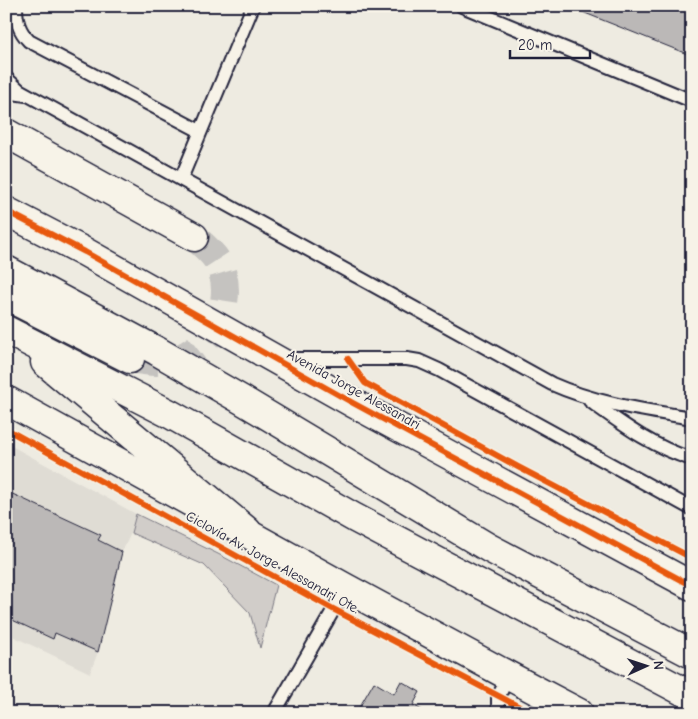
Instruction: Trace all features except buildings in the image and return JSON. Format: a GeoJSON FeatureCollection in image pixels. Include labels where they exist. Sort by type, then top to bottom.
{"type":"FeatureCollection","features":[{"type":"Feature","properties":{"kind":"main road"},"geometry":{"type":"LineString","coordinates":[[6,133],[194,237]]}},
{"type":"Feature","properties":{"kind":"main road","name":"Avenida Jorge Alessandri"},"geometry":{"type":"LineString","coordinates":[[6,211],[85,252],[353,403],[692,586]]}},
{"type":"Feature","properties":{"kind":"main road"},"geometry":{"type":"LineString","coordinates":[[6,270],[157,351],[489,548],[692,654]]}},
{"type":"Feature","properties":{"kind":"main road"},"geometry":{"type":"LineString","coordinates":[[6,296],[130,359]]}},
{"type":"Feature","properties":{"kind":"main road"},"geometry":{"type":"LineString","coordinates":[[8,331],[247,532]]}},
{"type":"Feature","properties":{"kind":"main road"},"geometry":{"type":"LineString","coordinates":[[8,331],[170,414],[355,518],[685,693]]}},
{"type":"Feature","properties":{"kind":"main road"},"geometry":{"type":"LineString","coordinates":[[6,400],[133,472],[579,713]]}},
{"type":"Feature","properties":{"kind":"lane"},"geometry":{"type":"LineString","coordinates":[[16,6],[18,25],[22,34],[29,41],[200,131]]}},
{"type":"Feature","properties":{"kind":"lane"},"geometry":{"type":"LineString","coordinates":[[181,179],[253,6]]}},
{"type":"Feature","properties":{"kind":"lane"},"geometry":{"type":"LineString","coordinates":[[462,6],[692,101]]}},
{"type":"Feature","properties":{"kind":"lane"},"geometry":{"type":"LineString","coordinates":[[6,78],[19,90],[552,384],[622,407],[692,418]]}},
{"type":"Feature","properties":{"kind":"lane"},"geometry":{"type":"LineString","coordinates":[[6,92],[31,96]]}},
{"type":"Feature","properties":{"kind":"lane"},"geometry":{"type":"LineString","coordinates":[[275,360],[394,358],[419,361],[439,370],[692,509]]}},
{"type":"Feature","properties":{"kind":"lane"},"geometry":{"type":"LineString","coordinates":[[584,396],[633,432],[657,445],[692,459]]}},
{"type":"Feature","properties":{"kind":"lane"},"geometry":{"type":"LineString","coordinates":[[274,713],[346,588]]}},
{"type":"Feature","properties":{"kind":"lane"},"geometry":{"type":"LineString","coordinates":[[498,713],[498,697],[509,676]]}},
{"type":"Feature","properties":{"kind":"shaded area"},"geometry":{"type":"Polygon","coordinates":[[[6,443],[136,514],[131,533],[122,552],[98,652],[90,673],[6,633],[6,443]]]}},
{"type":"Feature","properties":{"kind":"shaded area"},"geometry":{"type":"Polygon","coordinates":[[[136,514],[276,585],[260,648],[250,613],[204,565],[131,533],[136,514]]]}},
{"type":"Feature","properties":{"kind":"tunnel"},"geometry":{"type":"LineString","coordinates":[[130,359],[154,362],[179,358],[192,352],[203,343],[219,319],[224,305],[225,290],[223,276],[216,258],[194,237]]}},
{"type":"Feature","properties":{"kind":"cycle path"},"geometry":{"type":"LineString","coordinates":[[6,211],[85,252],[353,403],[692,586]]}},
{"type":"Feature","properties":{"kind":"cycle path"},"geometry":{"type":"LineString","coordinates":[[348,359],[365,383],[518,467],[692,558]]}},
{"type":"Feature","properties":{"kind":"cycle path","name":"Ciclovía Av. Jorge Alessandri Ote."},"geometry":{"type":"LineString","coordinates":[[6,429],[333,609],[531,713]]}}]}
